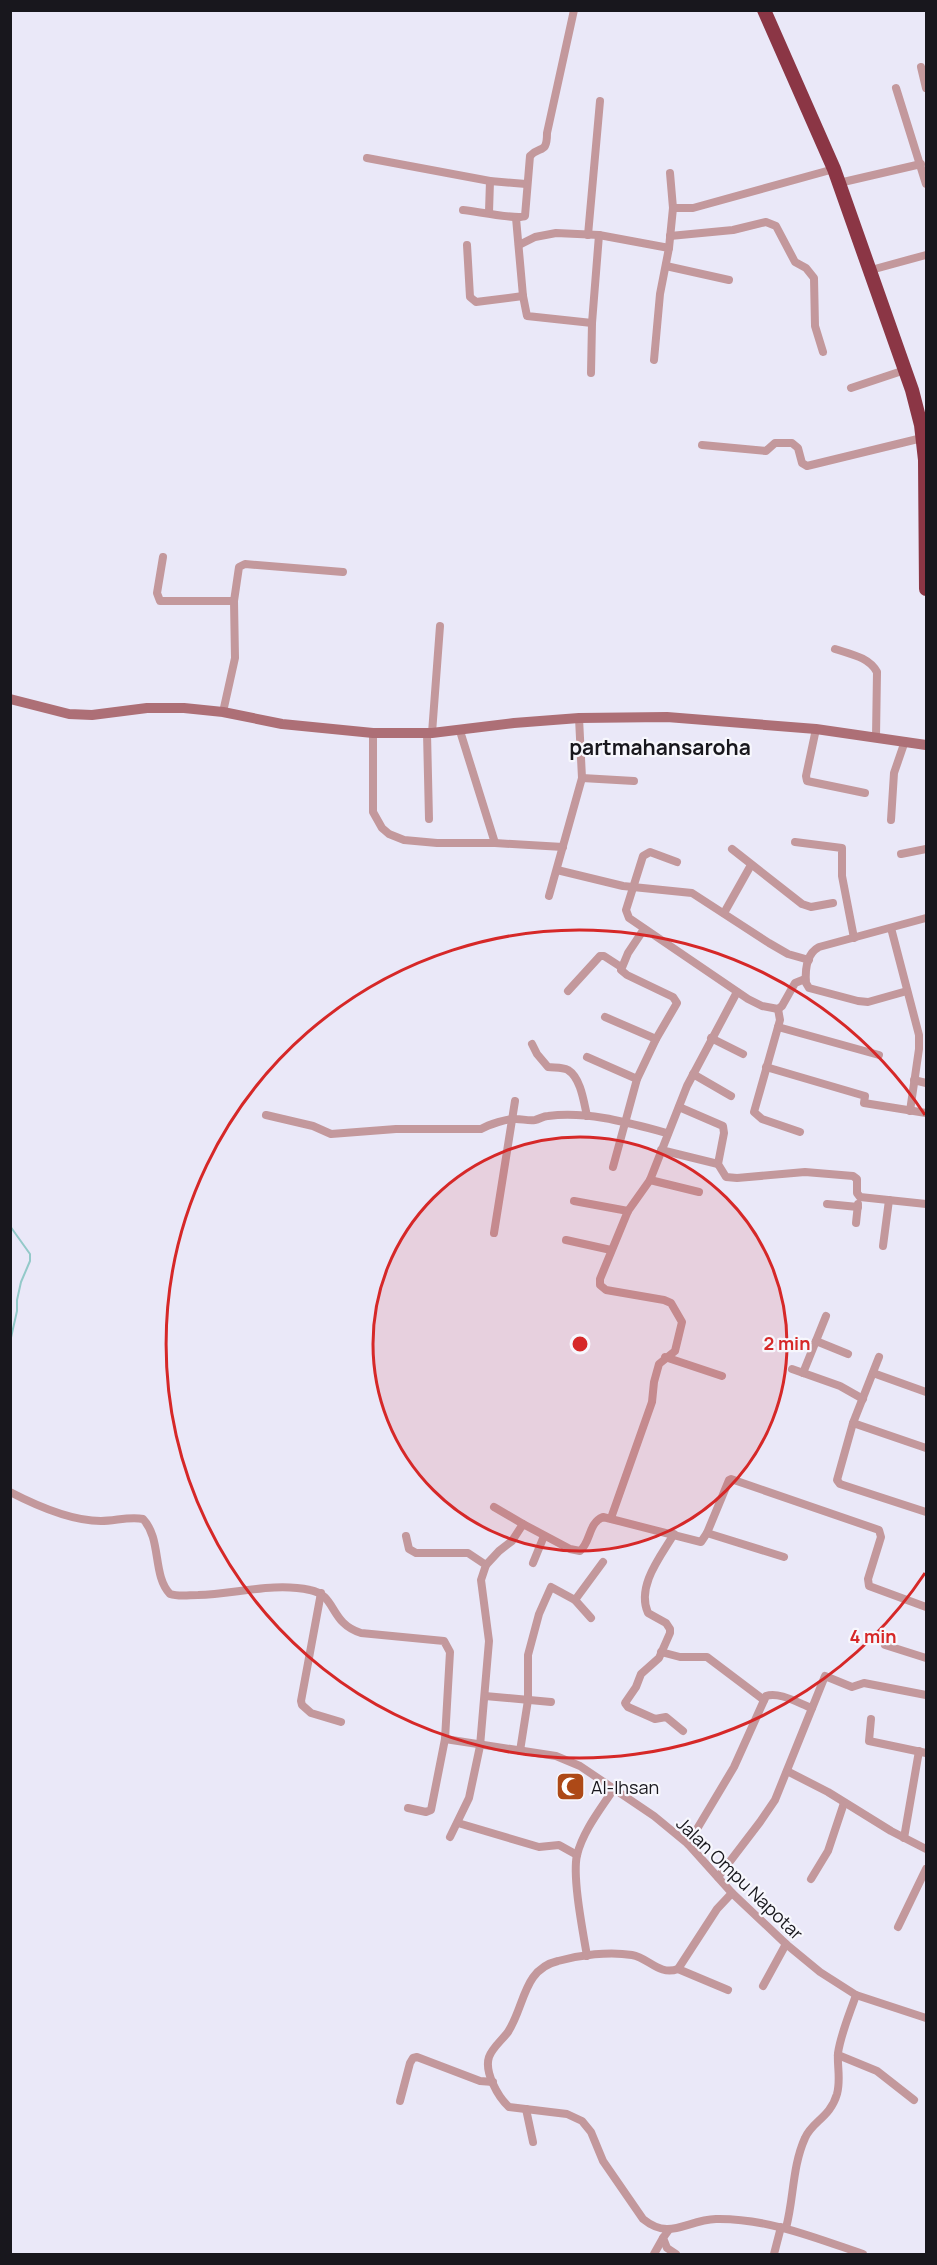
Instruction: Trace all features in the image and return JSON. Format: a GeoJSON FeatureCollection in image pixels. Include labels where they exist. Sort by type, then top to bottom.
{"type":"FeatureCollection","features":[{"type":"Feature","properties":{"kind":"highway"},"geometry":{"type":"LineString","coordinates":[[764,10],[834,169],[912,390],[926,460],[927,589]]}},
{"type":"Feature","properties":{"kind":"main road"},"geometry":{"type":"LineString","coordinates":[[10,699],[69,714],[92,715],[147,708],[184,708],[223,712],[282,724],[374,733],[460,731],[514,723],[579,718],[667,717],[816,729],[927,745]]}},
{"type":"Feature","properties":{"kind":"street"},"geometry":{"type":"LineString","coordinates":[[463,210],[489,212],[516,218],[525,216],[530,156],[546,145],[573,10]]}},
{"type":"Feature","properties":{"kind":"street"},"geometry":{"type":"LineString","coordinates":[[921,67],[927,88]]}},
{"type":"Feature","properties":{"kind":"street"},"geometry":{"type":"LineString","coordinates":[[897,88],[927,184]]}},
{"type":"Feature","properties":{"kind":"street"},"geometry":{"type":"LineString","coordinates":[[588,235],[600,101]]}},
{"type":"Feature","properties":{"kind":"street"},"geometry":{"type":"LineString","coordinates":[[367,158],[490,181],[526,184]]}},
{"type":"Feature","properties":{"kind":"street"},"geometry":{"type":"LineString","coordinates":[[839,183],[921,164]]}},
{"type":"Feature","properties":{"kind":"street"},"geometry":{"type":"LineString","coordinates":[[673,208],[693,208],[834,169]]}},
{"type":"Feature","properties":{"kind":"street"},"geometry":{"type":"LineString","coordinates":[[654,360],[660,294],[669,248],[673,208],[670,173]]}},
{"type":"Feature","properties":{"kind":"street"},"geometry":{"type":"LineString","coordinates":[[489,212],[490,181]]}},
{"type":"Feature","properties":{"kind":"street"},"geometry":{"type":"LineString","coordinates":[[516,218],[526,314],[529,317],[592,323]]}},
{"type":"Feature","properties":{"kind":"street"},"geometry":{"type":"LineString","coordinates":[[670,236],[733,230],[766,222],[776,226],[795,262],[806,268],[813,278],[815,326],[823,352]]}},
{"type":"Feature","properties":{"kind":"street"},"geometry":{"type":"LineString","coordinates":[[519,245],[545,234],[599,235],[669,248]]}},
{"type":"Feature","properties":{"kind":"street"},"geometry":{"type":"LineString","coordinates":[[591,373],[592,323],[599,235]]}},
{"type":"Feature","properties":{"kind":"street"},"geometry":{"type":"LineString","coordinates":[[467,245],[470,297],[473,301],[523,296]]}},
{"type":"Feature","properties":{"kind":"street"},"geometry":{"type":"LineString","coordinates":[[871,270],[927,255]]}},
{"type":"Feature","properties":{"kind":"street"},"geometry":{"type":"LineString","coordinates":[[666,266],[729,280]]}},
{"type":"Feature","properties":{"kind":"street"},"geometry":{"type":"LineString","coordinates":[[851,388],[905,370]]}},
{"type":"Feature","properties":{"kind":"street"},"geometry":{"type":"LineString","coordinates":[[702,445],[766,451],[775,443],[792,443],[798,448],[802,464],[807,466],[922,438]]}},
{"type":"Feature","properties":{"kind":"street"},"geometry":{"type":"LineString","coordinates":[[163,557],[158,593],[160,601],[234,601]]}},
{"type":"Feature","properties":{"kind":"street"},"geometry":{"type":"LineString","coordinates":[[223,712],[235,658],[234,601],[237,571],[242,564],[343,572]]}},
{"type":"Feature","properties":{"kind":"street"},"geometry":{"type":"LineString","coordinates":[[429,819],[429,733],[440,626]]}},
{"type":"Feature","properties":{"kind":"street"},"geometry":{"type":"LineString","coordinates":[[835,649],[859,657],[874,666],[878,672],[876,737]]}},
{"type":"Feature","properties":{"kind":"street"},"geometry":{"type":"LineString","coordinates":[[549,896],[582,778],[579,718]]}},
{"type":"Feature","properties":{"kind":"street"},"geometry":{"type":"LineString","coordinates":[[816,729],[806,776],[807,781],[865,793]]}},
{"type":"Feature","properties":{"kind":"street"},"geometry":{"type":"LineString","coordinates":[[460,731],[495,843]]}},
{"type":"Feature","properties":{"kind":"street"},"geometry":{"type":"LineString","coordinates":[[374,733],[373,812],[382,828],[389,834],[404,840],[437,843],[495,843],[563,847]]}},
{"type":"Feature","properties":{"kind":"street"},"geometry":{"type":"LineString","coordinates":[[891,820],[894,773],[905,741]]}},
{"type":"Feature","properties":{"kind":"street"},"geometry":{"type":"LineString","coordinates":[[582,778],[633,781]]}},
{"type":"Feature","properties":{"kind":"street"},"geometry":{"type":"LineString","coordinates":[[795,842],[842,848],[842,876],[854,938]]}},
{"type":"Feature","properties":{"kind":"street"},"geometry":{"type":"LineString","coordinates":[[732,849],[802,904],[811,907],[833,903]]}},
{"type":"Feature","properties":{"kind":"street"},"geometry":{"type":"LineString","coordinates":[[901,854],[927,849]]}},
{"type":"Feature","properties":{"kind":"street"},"geometry":{"type":"LineString","coordinates":[[677,862],[646,853],[641,861],[627,914],[644,929],[737,992],[762,1006],[778,1009]]}},
{"type":"Feature","properties":{"kind":"street"},"geometry":{"type":"LineString","coordinates":[[724,913],[751,865]]}},
{"type":"Feature","properties":{"kind":"street"},"geometry":{"type":"LineString","coordinates":[[556,870],[634,888],[692,893],[778,949],[808,960]]}},
{"type":"Feature","properties":{"kind":"street"},"geometry":{"type":"LineString","coordinates":[[908,991],[868,1002],[811,988],[806,985],[808,960],[814,950],[927,918]]}},
{"type":"Feature","properties":{"kind":"street"},"geometry":{"type":"LineString","coordinates":[[891,928],[919,1043],[910,1111]]}},
{"type":"Feature","properties":{"kind":"street"},"geometry":{"type":"LineString","coordinates":[[613,1167],[637,1079],[656,1039],[676,1007],[676,1000],[622,973],[621,967],[628,953],[644,929]]}},
{"type":"Feature","properties":{"kind":"street"},"geometry":{"type":"LineString","coordinates":[[568,991],[601,956],[621,967]]}},
{"type":"Feature","properties":{"kind":"street"},"geometry":{"type":"LineString","coordinates":[[778,1009],[795,983],[806,979]]}},
{"type":"Feature","properties":{"kind":"street"},"geometry":{"type":"LineString","coordinates":[[611,1518],[652,1402],[658,1364],[675,1352],[682,1322],[671,1303],[612,1291],[602,1287],[600,1279],[628,1211],[650,1180],[693,1074],[737,992]]}},
{"type":"Feature","properties":{"kind":"street"},"geometry":{"type":"LineString","coordinates":[[778,1009],[780,1017],[778,1027],[754,1112],[762,1119],[800,1132]]}},
{"type":"Feature","properties":{"kind":"street"},"geometry":{"type":"LineString","coordinates":[[605,1017],[656,1039]]}},
{"type":"Feature","properties":{"kind":"street"},"geometry":{"type":"LineString","coordinates":[[778,1027],[879,1055]]}},
{"type":"Feature","properties":{"kind":"street"},"geometry":{"type":"LineString","coordinates":[[711,1038],[743,1054]]}},
{"type":"Feature","properties":{"kind":"street"},"geometry":{"type":"LineString","coordinates":[[532,1044],[548,1067],[566,1070],[574,1077],[583,1095],[587,1116]]}},
{"type":"Feature","properties":{"kind":"street"},"geometry":{"type":"LineString","coordinates":[[587,1057],[637,1079]]}},
{"type":"Feature","properties":{"kind":"street"},"geometry":{"type":"LineString","coordinates":[[766,1067],[865,1096],[864,1103],[927,1113]]}},
{"type":"Feature","properties":{"kind":"street"},"geometry":{"type":"LineString","coordinates":[[693,1074],[731,1096]]}},
{"type":"Feature","properties":{"kind":"street"},"geometry":{"type":"LineString","coordinates":[[914,1080],[927,1083]]}},
{"type":"Feature","properties":{"kind":"street"},"geometry":{"type":"LineString","coordinates":[[494,1233],[515,1101]]}},
{"type":"Feature","properties":{"kind":"street"},"geometry":{"type":"LineString","coordinates":[[680,1107],[723,1126],[724,1133],[718,1164],[726,1177],[805,1172],[855,1177],[858,1196],[856,1223]]}},
{"type":"Feature","properties":{"kind":"street"},"geometry":{"type":"LineString","coordinates":[[266,1115],[337,1134],[396,1129],[481,1129],[512,1119],[532,1121],[545,1116],[587,1116],[668,1133]]}},
{"type":"Feature","properties":{"kind":"street"},"geometry":{"type":"LineString","coordinates":[[661,1150],[718,1164]]}},
{"type":"Feature","properties":{"kind":"street"},"geometry":{"type":"LineString","coordinates":[[650,1180],[699,1192]]}},
{"type":"Feature","properties":{"kind":"street"},"geometry":{"type":"LineString","coordinates":[[858,1196],[927,1204]]}},
{"type":"Feature","properties":{"kind":"street"},"geometry":{"type":"LineString","coordinates":[[883,1246],[889,1200]]}},
{"type":"Feature","properties":{"kind":"street"},"geometry":{"type":"LineString","coordinates":[[574,1201],[628,1211]]}},
{"type":"Feature","properties":{"kind":"street"},"geometry":{"type":"LineString","coordinates":[[827,1204],[858,1207]]}},
{"type":"Feature","properties":{"kind":"street"},"geometry":{"type":"LineString","coordinates":[[566,1240],[611,1250]]}},
{"type":"Feature","properties":{"kind":"street"},"geometry":{"type":"LineString","coordinates":[[803,1373],[826,1316]]}},
{"type":"Feature","properties":{"kind":"street"},"geometry":{"type":"LineString","coordinates":[[816,1341],[848,1354]]}},
{"type":"Feature","properties":{"kind":"street"},"geometry":{"type":"LineString","coordinates":[[879,1357],[853,1423],[837,1480],[840,1484],[927,1512]]}},
{"type":"Feature","properties":{"kind":"street"},"geometry":{"type":"LineString","coordinates":[[665,1358],[722,1376]]}},
{"type":"Feature","properties":{"kind":"street"},"geometry":{"type":"LineString","coordinates":[[792,1369],[840,1386],[863,1399]]}},
{"type":"Feature","properties":{"kind":"street"},"geometry":{"type":"LineString","coordinates":[[873,1373],[927,1392]]}},
{"type":"Feature","properties":{"kind":"street"},"geometry":{"type":"LineString","coordinates":[[853,1423],[927,1448]]}},
{"type":"Feature","properties":{"kind":"street"},"geometry":{"type":"LineString","coordinates":[[494,1507],[544,1536],[570,1549],[580,1551],[584,1548],[596,1521],[603,1517],[701,1542],[731,1479],[879,1530],[882,1534],[868,1579],[869,1586],[927,1608]]}},
{"type":"Feature","properties":{"kind":"street"},"geometry":{"type":"LineString","coordinates":[[10,1492],[66,1514],[102,1521],[144,1519],[150,1527],[164,1584],[170,1594],[211,1595],[291,1588],[321,1593],[326,1597],[337,1617],[349,1629],[361,1633],[435,1638],[446,1643],[450,1652],[446,1739],[432,1810],[426,1812],[408,1809]]}},
{"type":"Feature","properties":{"kind":"street"},"geometry":{"type":"LineString","coordinates":[[450,1837],[469,1798],[480,1746],[489,1641],[481,1580],[486,1565],[512,1541],[523,1524]]}},
{"type":"Feature","properties":{"kind":"street"},"geometry":{"type":"LineString","coordinates":[[707,1533],[784,1557]]}},
{"type":"Feature","properties":{"kind":"street"},"geometry":{"type":"LineString","coordinates":[[674,1534],[653,1569],[645,1591],[645,1606],[648,1612],[666,1623],[670,1629],[662,1652],[656,1662],[641,1674],[625,1704],[655,1719],[665,1717],[683,1731]]}},
{"type":"Feature","properties":{"kind":"street"},"geometry":{"type":"LineString","coordinates":[[406,1536],[409,1549],[416,1553],[468,1553],[486,1565]]}},
{"type":"Feature","properties":{"kind":"street"},"geometry":{"type":"LineString","coordinates":[[533,1563],[544,1536]]}},
{"type":"Feature","properties":{"kind":"street"},"geometry":{"type":"LineString","coordinates":[[574,1600],[603,1562]]}},
{"type":"Feature","properties":{"kind":"street"},"geometry":{"type":"LineString","coordinates":[[520,1751],[528,1700],[528,1655],[542,1605],[552,1587],[574,1600],[591,1618]]}},
{"type":"Feature","properties":{"kind":"street"},"geometry":{"type":"LineString","coordinates":[[321,1593],[301,1701],[302,1706],[311,1713],[341,1722]]}},
{"type":"Feature","properties":{"kind":"street"},"geometry":{"type":"LineString","coordinates":[[885,1645],[927,1658]]}},
{"type":"Feature","properties":{"kind":"street"},"geometry":{"type":"LineString","coordinates":[[662,1652],[686,1658],[707,1657],[764,1700]]}},
{"type":"Feature","properties":{"kind":"street"},"geometry":{"type":"LineString","coordinates":[[718,1877],[770,1808],[825,1676],[852,1687],[864,1683],[927,1695]]}},
{"type":"Feature","properties":{"kind":"street"},"geometry":{"type":"LineString","coordinates":[[688,1844],[734,1767],[764,1700],[770,1694],[776,1695],[812,1708]]}},
{"type":"Feature","properties":{"kind":"street"},"geometry":{"type":"LineString","coordinates":[[485,1696],[551,1702]]}},
{"type":"Feature","properties":{"kind":"street"},"geometry":{"type":"LineString","coordinates":[[871,1719],[869,1741],[923,1752],[904,1838]]}},
{"type":"Feature","properties":{"kind":"street","name":"Jalan Ompu Napotar"},"geometry":{"type":"LineString","coordinates":[[446,1739],[566,1758],[654,1816],[688,1844],[732,1893],[786,1944],[820,1972],[856,1995],[927,2018]]}},
{"type":"Feature","properties":{"kind":"street"},"geometry":{"type":"LineString","coordinates":[[787,1771],[927,1849]]}},
{"type":"Feature","properties":{"kind":"street"},"geometry":{"type":"LineString","coordinates":[[587,1956],[576,1875],[577,1855],[584,1835],[613,1790]]}},
{"type":"Feature","properties":{"kind":"street"},"geometry":{"type":"LineString","coordinates":[[812,1879],[828,1851],[844,1803]]}},
{"type":"Feature","properties":{"kind":"street"},"geometry":{"type":"LineString","coordinates":[[458,1823],[538,1847],[559,1845],[577,1855]]}},
{"type":"Feature","properties":{"kind":"street"},"geometry":{"type":"LineString","coordinates":[[898,1927],[927,1869]]}},
{"type":"Feature","properties":{"kind":"street"},"geometry":{"type":"LineString","coordinates":[[665,2234],[643,2219],[603,2161],[591,2132],[582,2121],[567,2114],[509,2106],[502,2100],[493,2082],[488,2065],[489,2057],[516,2018],[531,1978],[539,1969],[558,1961],[587,1956],[632,1955],[661,1970],[678,1969],[717,1909],[732,1893]]}},
{"type":"Feature","properties":{"kind":"street"},"geometry":{"type":"LineString","coordinates":[[763,1986],[786,1944]]}},
{"type":"Feature","properties":{"kind":"street"},"geometry":{"type":"LineString","coordinates":[[678,1969],[728,1990]]}},
{"type":"Feature","properties":{"kind":"street"},"geometry":{"type":"LineString","coordinates":[[774,2254],[792,2206],[797,2159],[806,2134],[833,2106],[840,2073],[838,2055],[856,1995]]}},
{"type":"Feature","properties":{"kind":"street"},"geometry":{"type":"LineString","coordinates":[[838,2055],[877,2071],[914,2100]]}},
{"type":"Feature","properties":{"kind":"street"},"geometry":{"type":"LineString","coordinates":[[400,2101],[410,2064],[417,2056],[480,2081],[493,2082]]}},
{"type":"Feature","properties":{"kind":"street"},"geometry":{"type":"LineString","coordinates":[[526,2109],[533,2142]]}},
{"type":"Feature","properties":{"kind":"street"},"geometry":{"type":"LineString","coordinates":[[654,2254],[665,2234],[682,2225],[714,2219],[733,2219],[783,2228],[863,2254]]}},
{"type":"Feature","properties":{"kind":"street"},"geometry":{"type":"LineString","coordinates":[[665,2234],[667,2248],[676,2254]]}},
{"type":"Feature","properties":{"kind":"waterway"},"geometry":{"type":"LineString","coordinates":[[10,1226],[30,1254],[30,1261],[21,1282],[10,1342]]}},
{"type":"Feature","properties":{"kind":"place","name":"Al-Ihsan"},"geometry":{"type":"Point","coordinates":[570,1787]}},
{"type":"Feature","properties":{"kind":"district","name":"partmahansaroha"},"geometry":{"type":"Point","coordinates":[660,747]}}]}
